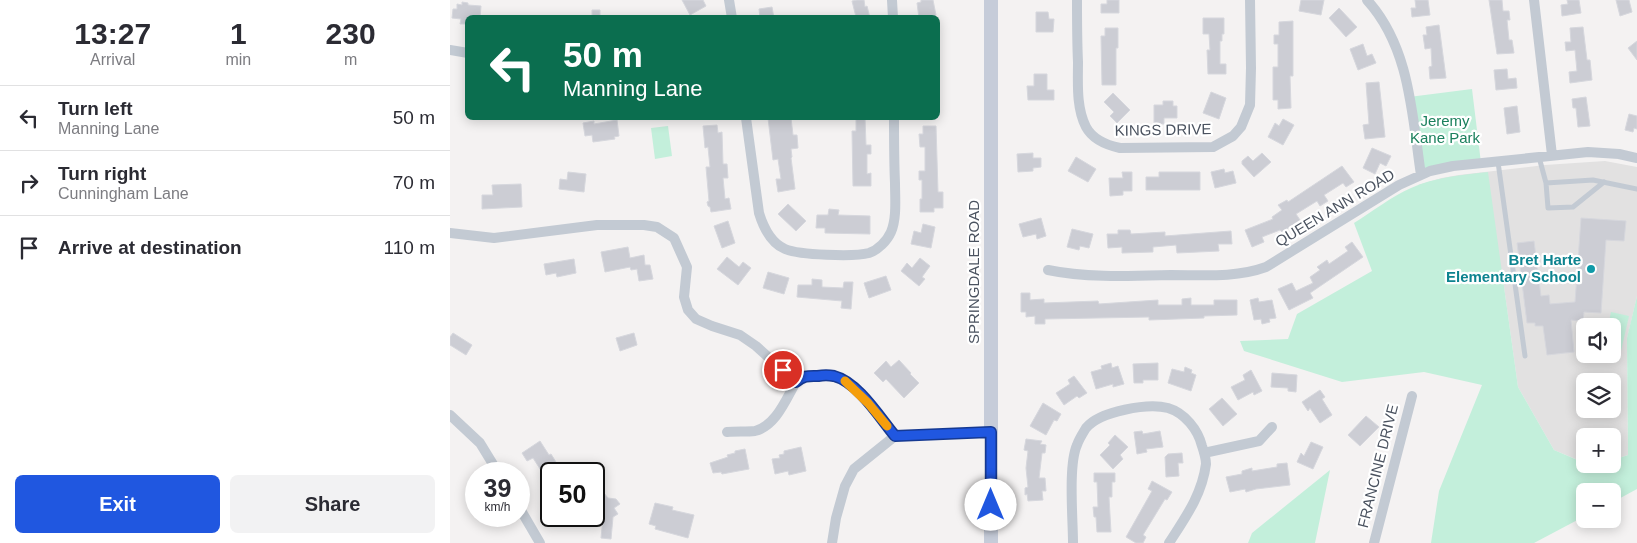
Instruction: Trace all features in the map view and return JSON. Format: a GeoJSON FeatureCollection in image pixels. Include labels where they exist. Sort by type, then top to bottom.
{"type":"FeatureCollection","features":[{"type":"Feature","properties":{"kind":"main road","name":"SPRINGDALE ROAD"},"geometry":{"type":"LineString","coordinates":[[990,0],[991,543]]}},
{"type":"Feature","properties":{"kind":"street"},"geometry":{"type":"LineString","coordinates":[[729,0],[732,15]]}},
{"type":"Feature","properties":{"kind":"street"},"geometry":{"type":"LineString","coordinates":[[892,0],[893,15]]}},
{"type":"Feature","properties":{"kind":"street","name":"KINGS DRIVE"},"geometry":{"type":"LineString","coordinates":[[1077,0],[1078,94],[1086,128],[1099,142],[1108,146],[1148,148],[1213,147],[1233,136],[1241,127],[1250,105],[1250,0]]}},
{"type":"Feature","properties":{"kind":"street"},"geometry":{"type":"LineString","coordinates":[[1367,0],[1386,23],[1402,63],[1421,175]]}},
{"type":"Feature","properties":{"kind":"street"},"geometry":{"type":"LineString","coordinates":[[1534,0],[1552,155]]}},
{"type":"Feature","properties":{"kind":"street"},"geometry":{"type":"LineString","coordinates":[[450,50],[465,52]]}},
{"type":"Feature","properties":{"kind":"street"},"geometry":{"type":"LineString","coordinates":[[746,120],[759,213],[763,226],[775,242],[782,247],[796,252],[856,255],[870,253],[878,248],[891,233],[895,207],[894,120]]}},
{"type":"Feature","properties":{"kind":"street","name":"QUEEN ANN ROAD"},"geometry":{"type":"LineString","coordinates":[[1048,270],[1066,274],[1145,276],[1218,275],[1257,270],[1266,267],[1399,185],[1421,175],[1453,166],[1588,152],[1619,154],[1637,158]]}},
{"type":"Feature","properties":{"kind":"street"},"geometry":{"type":"LineString","coordinates":[[450,232],[494,238],[597,225],[644,225],[657,227],[674,238],[687,267],[684,297],[688,310],[696,319],[740,335],[756,346],[796,382]]}},
{"type":"Feature","properties":{"kind":"street"},"geometry":{"type":"LineString","coordinates":[[727,432],[755,431],[767,426],[773,420],[796,382],[803,376],[833,376],[847,382],[868,403],[895,436]]}},
{"type":"Feature","properties":{"kind":"street","name":"FRANCINE DRIVE"},"geometry":{"type":"LineString","coordinates":[[1374,543],[1412,396]]}},
{"type":"Feature","properties":{"kind":"street"},"geometry":{"type":"LineString","coordinates":[[1073,543],[1073,469],[1076,446],[1087,427],[1104,416],[1127,408],[1158,407],[1170,408],[1190,421],[1200,435],[1206,462],[1197,498],[1169,543]]}},
{"type":"Feature","properties":{"kind":"street"},"geometry":{"type":"LineString","coordinates":[[450,415],[480,443],[492,462]]}},
{"type":"Feature","properties":{"kind":"street"},"geometry":{"type":"LineString","coordinates":[[1204,453],[1259,441],[1272,427]]}},
{"type":"Feature","properties":{"kind":"street"},"geometry":{"type":"LineString","coordinates":[[832,543],[845,486],[854,469],[895,436],[991,432]]}},
{"type":"Feature","properties":{"kind":"street"},"geometry":{"type":"LineString","coordinates":[[530,526],[540,543]]}},
{"type":"Feature","properties":{"kind":"lane"},"geometry":{"type":"LineString","coordinates":[[1539,157],[1546,183],[1548,208],[1573,207],[1604,182]]}},
{"type":"Feature","properties":{"kind":"lane"},"geometry":{"type":"LineString","coordinates":[[1498,161],[1525,356]]}},
{"type":"Feature","properties":{"kind":"lane"},"geometry":{"type":"LineString","coordinates":[[1546,183],[1592,180],[1637,189]]}},
{"type":"Feature","properties":{"kind":"shaded area"},"geometry":{"type":"Polygon","coordinates":[[[1605,161],[1637,167],[1637,296],[1627,339],[1628,455],[1621,457],[1621,428],[1576,428],[1576,459],[1554,450],[1518,387],[1504,287],[1418,185],[1459,175],[1545,165],[1605,161]]]}},
{"type":"Feature","properties":{"kind":"green space","name":"Jeremy Kane Park"},"geometry":{"type":"Polygon","coordinates":[[[1472,89],[1481,163],[1421,175],[1409,97],[1472,89]]]}},
{"type":"Feature","properties":{"kind":"green space"},"geometry":{"type":"Polygon","coordinates":[[[668,126],[672,156],[655,159],[651,128],[668,126]]]}},
{"type":"Feature","properties":{"kind":"green space"},"geometry":{"type":"Polygon","coordinates":[[[1488,172],[1518,387],[1554,450],[1576,459],[1576,473],[1621,473],[1621,457],[1628,455],[1627,338],[1637,296],[1637,489],[1621,498],[1621,483],[1576,483],[1576,521],[1534,543],[1431,543],[1439,491],[1482,385],[1424,372],[1342,382],[1244,351],[1240,341],[1288,339],[1297,314],[1372,271],[1354,223],[1411,188],[1449,177],[1488,172]]]}},
{"type":"Feature","properties":{"kind":"green space"},"geometry":{"type":"Polygon","coordinates":[[[1611,312],[1629,316],[1621,351],[1621,318],[1610,318],[1611,312]]]}},
{"type":"Feature","properties":{"kind":"green space"},"geometry":{"type":"Polygon","coordinates":[[[1330,470],[1315,543],[1248,543],[1252,533],[1330,470]]]}},
{"type":"Feature","properties":{"kind":"building"},"geometry":{"type":"Polygon","coordinates":[[[682,0],[703,0],[706,6],[690,15],[682,0]]]}},
{"type":"Feature","properties":{"kind":"building"},"geometry":{"type":"Polygon","coordinates":[[[864,0],[869,15],[856,15],[852,1],[864,0]]]}},
{"type":"Feature","properties":{"kind":"building"},"geometry":{"type":"Polygon","coordinates":[[[921,0],[933,0],[936,15],[919,15],[917,3],[921,2],[921,0]]]}},
{"type":"Feature","properties":{"kind":"building"},"geometry":{"type":"Polygon","coordinates":[[[1107,0],[1119,0],[1119,13],[1101,13],[1101,4],[1107,4],[1107,0]]]}},
{"type":"Feature","properties":{"kind":"building"},"geometry":{"type":"Polygon","coordinates":[[[1301,0],[1324,0],[1321,15],[1299,11],[1301,0]]]}},
{"type":"Feature","properties":{"kind":"building"},"geometry":{"type":"Polygon","coordinates":[[[1415,0],[1428,0],[1430,15],[1412,17],[1411,8],[1416,8],[1415,0]]]}},
{"type":"Feature","properties":{"kind":"building"},"geometry":{"type":"Polygon","coordinates":[[[1489,0],[1502,0],[1503,11],[1509,11],[1510,20],[1507,20],[1509,40],[1512,40],[1514,53],[1497,54],[1489,0]]]}},
{"type":"Feature","properties":{"kind":"building"},"geometry":{"type":"Polygon","coordinates":[[[1567,0],[1579,0],[1581,13],[1562,16],[1561,5],[1568,4],[1567,0]]]}},
{"type":"Feature","properties":{"kind":"building"},"geometry":{"type":"Polygon","coordinates":[[[1616,0],[1629,0],[1632,12],[1620,16],[1616,0]]]}},
{"type":"Feature","properties":{"kind":"building"},"geometry":{"type":"Polygon","coordinates":[[[462,2],[468,3],[468,5],[481,6],[480,15],[465,15],[465,24],[460,24],[461,19],[452,18],[453,9],[457,9],[457,4],[462,5],[462,2]]]}},
{"type":"Feature","properties":{"kind":"building"},"geometry":{"type":"Polygon","coordinates":[[[772,7],[773,15],[760,15],[759,9],[772,7]]]}},
{"type":"Feature","properties":{"kind":"building"},"geometry":{"type":"Polygon","coordinates":[[[1339,8],[1357,27],[1346,37],[1329,18],[1339,8]]]}},
{"type":"Feature","properties":{"kind":"building"},"geometry":{"type":"Polygon","coordinates":[[[592,10],[600,10],[600,15],[592,15],[592,10]]]}},
{"type":"Feature","properties":{"kind":"building"},"geometry":{"type":"Polygon","coordinates":[[[1036,12],[1048,12],[1049,19],[1054,19],[1053,32],[1036,32],[1036,12]]]}},
{"type":"Feature","properties":{"kind":"building"},"geometry":{"type":"Polygon","coordinates":[[[1203,18],[1224,18],[1224,34],[1222,34],[1222,41],[1220,41],[1220,64],[1226,64],[1226,74],[1208,74],[1207,50],[1210,50],[1209,34],[1203,34],[1203,18]]]}},
{"type":"Feature","properties":{"kind":"building"},"geometry":{"type":"Polygon","coordinates":[[[1293,21],[1293,76],[1290,76],[1291,108],[1278,109],[1278,100],[1273,100],[1273,67],[1278,67],[1278,44],[1274,44],[1274,35],[1279,35],[1279,22],[1293,21]]]}},
{"type":"Feature","properties":{"kind":"building"},"geometry":{"type":"Polygon","coordinates":[[[1439,25],[1446,78],[1430,79],[1429,67],[1432,66],[1431,48],[1425,49],[1423,35],[1427,35],[1426,27],[1439,25]]]}},
{"type":"Feature","properties":{"kind":"building"},"geometry":{"type":"Polygon","coordinates":[[[1583,27],[1587,60],[1590,60],[1592,80],[1570,83],[1569,72],[1577,71],[1575,50],[1566,51],[1565,42],[1571,42],[1570,28],[1583,27]]]}},
{"type":"Feature","properties":{"kind":"building"},"geometry":{"type":"Polygon","coordinates":[[[1105,28],[1118,28],[1116,85],[1102,85],[1101,36],[1105,36],[1105,28]]]}},
{"type":"Feature","properties":{"kind":"building"},"geometry":{"type":"Polygon","coordinates":[[[1637,41],[1637,60],[1628,48],[1637,41]]]}},
{"type":"Feature","properties":{"kind":"building"},"geometry":{"type":"Polygon","coordinates":[[[1363,44],[1367,56],[1372,54],[1376,63],[1358,70],[1350,49],[1363,44]]]}},
{"type":"Feature","properties":{"kind":"building"},"geometry":{"type":"Polygon","coordinates":[[[1507,69],[1508,79],[1516,78],[1517,88],[1496,90],[1494,70],[1507,69]]]}},
{"type":"Feature","properties":{"kind":"building"},"geometry":{"type":"Polygon","coordinates":[[[1034,74],[1047,74],[1047,90],[1054,90],[1054,100],[1028,100],[1027,86],[1034,86],[1034,74]]]}},
{"type":"Feature","properties":{"kind":"building"},"geometry":{"type":"Polygon","coordinates":[[[1379,82],[1385,137],[1365,139],[1363,125],[1369,124],[1366,83],[1379,82]]]}},
{"type":"Feature","properties":{"kind":"building"},"geometry":{"type":"Polygon","coordinates":[[[1211,92],[1226,98],[1219,119],[1203,113],[1211,92]]]}},
{"type":"Feature","properties":{"kind":"building"},"geometry":{"type":"Polygon","coordinates":[[[1113,93],[1130,110],[1117,123],[1110,116],[1114,112],[1104,102],[1113,93]]]}},
{"type":"Feature","properties":{"kind":"building"},"geometry":{"type":"Polygon","coordinates":[[[1586,97],[1590,126],[1578,127],[1576,108],[1573,108],[1572,99],[1586,97]]]}},
{"type":"Feature","properties":{"kind":"building"},"geometry":{"type":"Polygon","coordinates":[[[1163,101],[1173,101],[1173,106],[1177,106],[1177,118],[1164,118],[1164,124],[1154,124],[1154,105],[1163,105],[1163,101]]]}},
{"type":"Feature","properties":{"kind":"building"},"geometry":{"type":"Polygon","coordinates":[[[1517,106],[1520,132],[1507,134],[1504,108],[1517,106]]]}},
{"type":"Feature","properties":{"kind":"building"},"geometry":{"type":"Polygon","coordinates":[[[1629,114],[1637,116],[1637,129],[1634,128],[1633,132],[1625,130],[1629,114]]]}},
{"type":"Feature","properties":{"kind":"building"},"geometry":{"type":"Polygon","coordinates":[[[1283,119],[1294,125],[1283,145],[1268,137],[1275,123],[1279,126],[1283,119]]]}},
{"type":"Feature","properties":{"kind":"building"},"geometry":{"type":"Polygon","coordinates":[[[617,120],[619,136],[614,137],[615,139],[593,142],[592,135],[585,136],[583,123],[594,121],[594,124],[617,120]]]}},
{"type":"Feature","properties":{"kind":"building"},"geometry":{"type":"Polygon","coordinates":[[[768,120],[791,120],[793,135],[797,135],[798,148],[791,149],[795,189],[778,192],[776,179],[781,179],[778,159],[773,160],[768,120]]]}},
{"type":"Feature","properties":{"kind":"building"},"geometry":{"type":"Polygon","coordinates":[[[856,120],[865,120],[866,145],[871,145],[871,154],[867,154],[867,174],[871,173],[871,186],[853,186],[852,131],[856,131],[856,120]]]}},
{"type":"Feature","properties":{"kind":"building"},"geometry":{"type":"Polygon","coordinates":[[[717,125],[718,133],[722,132],[723,164],[727,164],[728,178],[723,178],[725,199],[729,198],[731,209],[711,212],[707,202],[709,201],[706,167],[710,167],[708,147],[705,148],[703,126],[717,125]]]}},
{"type":"Feature","properties":{"kind":"building"},"geometry":{"type":"Polygon","coordinates":[[[923,126],[936,126],[938,192],[943,192],[943,208],[934,208],[934,212],[920,212],[922,180],[919,180],[919,171],[925,171],[925,147],[920,147],[919,134],[923,134],[923,126]]]}},
{"type":"Feature","properties":{"kind":"building"},"geometry":{"type":"Polygon","coordinates":[[[1372,148],[1391,156],[1386,166],[1380,163],[1375,174],[1363,168],[1372,148]]]}},
{"type":"Feature","properties":{"kind":"building"},"geometry":{"type":"Polygon","coordinates":[[[1033,153],[1033,158],[1041,158],[1041,167],[1033,168],[1033,171],[1018,172],[1017,154],[1033,153]]]}},
{"type":"Feature","properties":{"kind":"building"},"geometry":{"type":"Polygon","coordinates":[[[1262,153],[1271,162],[1254,177],[1242,164],[1242,161],[1248,156],[1253,161],[1262,153]]]}},
{"type":"Feature","properties":{"kind":"building"},"geometry":{"type":"Polygon","coordinates":[[[1076,157],[1096,169],[1088,182],[1068,171],[1076,157]]]}},
{"type":"Feature","properties":{"kind":"building"},"geometry":{"type":"Polygon","coordinates":[[[1342,166],[1354,182],[1346,187],[1343,183],[1324,195],[1328,201],[1320,206],[1317,201],[1296,214],[1300,220],[1282,232],[1280,230],[1262,237],[1264,242],[1252,247],[1245,230],[1273,219],[1272,217],[1282,210],[1278,205],[1287,200],[1288,202],[1342,166]]]}},
{"type":"Feature","properties":{"kind":"building"},"geometry":{"type":"Polygon","coordinates":[[[1224,169],[1225,173],[1233,171],[1236,183],[1215,188],[1211,172],[1224,169]]]}},
{"type":"Feature","properties":{"kind":"building"},"geometry":{"type":"Polygon","coordinates":[[[568,172],[586,174],[584,192],[559,189],[560,179],[567,180],[568,172]]]}},
{"type":"Feature","properties":{"kind":"building"},"geometry":{"type":"Polygon","coordinates":[[[1122,172],[1132,172],[1132,191],[1123,191],[1123,195],[1110,196],[1109,178],[1123,178],[1122,172]]]}},
{"type":"Feature","properties":{"kind":"building"},"geometry":{"type":"Polygon","coordinates":[[[1159,172],[1200,172],[1200,190],[1146,190],[1146,177],[1159,177],[1159,172]]]}},
{"type":"Feature","properties":{"kind":"building"},"geometry":{"type":"Polygon","coordinates":[[[521,184],[522,207],[482,209],[482,195],[493,195],[492,185],[521,184]]]}},
{"type":"Feature","properties":{"kind":"building"},"geometry":{"type":"Polygon","coordinates":[[[788,204],[806,221],[796,231],[778,214],[788,204]]]}},
{"type":"Feature","properties":{"kind":"building"},"geometry":{"type":"Polygon","coordinates":[[[829,209],[839,210],[838,215],[870,216],[870,234],[825,233],[825,228],[816,228],[817,215],[828,215],[829,209]]]}},
{"type":"Feature","properties":{"kind":"building"},"geometry":{"type":"Polygon","coordinates":[[[1041,218],[1046,236],[1037,239],[1036,234],[1023,237],[1019,224],[1041,218]]]}},
{"type":"Feature","properties":{"kind":"building","name":"Bret Harte Elementary School"},"geometry":{"type":"Polygon","coordinates":[[[1581,218],[1626,221],[1624,241],[1606,240],[1601,313],[1584,312],[1583,318],[1571,320],[1574,352],[1547,355],[1543,326],[1527,323],[1517,243],[1534,241],[1541,296],[1549,295],[1550,304],[1575,302],[1581,218]]]}},
{"type":"Feature","properties":{"kind":"building"},"geometry":{"type":"Polygon","coordinates":[[[728,221],[735,243],[722,248],[714,226],[728,221]]]}},
{"type":"Feature","properties":{"kind":"building"},"geometry":{"type":"Polygon","coordinates":[[[923,224],[935,227],[931,248],[911,244],[914,231],[921,233],[923,224]]]}},
{"type":"Feature","properties":{"kind":"building"},"geometry":{"type":"Polygon","coordinates":[[[1072,229],[1093,234],[1089,248],[1080,246],[1079,250],[1067,247],[1072,229]]]}},
{"type":"Feature","properties":{"kind":"building"},"geometry":{"type":"Polygon","coordinates":[[[1118,230],[1130,230],[1131,234],[1165,232],[1165,236],[1231,231],[1232,244],[1218,244],[1219,251],[1177,253],[1176,245],[1153,247],[1153,252],[1122,253],[1122,247],[1108,248],[1107,234],[1118,234],[1118,230]]]}},
{"type":"Feature","properties":{"kind":"building"},"geometry":{"type":"Polygon","coordinates":[[[1352,242],[1363,257],[1310,293],[1313,298],[1289,310],[1278,289],[1292,283],[1296,291],[1313,283],[1310,277],[1320,270],[1317,267],[1327,260],[1329,264],[1348,251],[1345,247],[1352,242]]]}},
{"type":"Feature","properties":{"kind":"building"},"geometry":{"type":"Polygon","coordinates":[[[628,247],[630,258],[644,255],[645,265],[650,265],[653,279],[639,281],[637,269],[631,270],[630,267],[605,272],[601,252],[628,247]]]}},
{"type":"Feature","properties":{"kind":"building"},"geometry":{"type":"Polygon","coordinates":[[[727,257],[739,267],[743,262],[751,268],[738,285],[717,269],[727,257]]]}},
{"type":"Feature","properties":{"kind":"building"},"geometry":{"type":"Polygon","coordinates":[[[920,258],[930,266],[922,277],[925,279],[919,286],[901,271],[907,263],[912,268],[920,258]]]}},
{"type":"Feature","properties":{"kind":"building"},"geometry":{"type":"Polygon","coordinates":[[[574,259],[576,273],[557,277],[556,273],[546,275],[544,264],[574,259]]]}},
{"type":"Feature","properties":{"kind":"building"},"geometry":{"type":"Polygon","coordinates":[[[768,272],[789,278],[784,294],[763,288],[768,272]]]}},
{"type":"Feature","properties":{"kind":"building"},"geometry":{"type":"Polygon","coordinates":[[[886,276],[891,290],[869,298],[864,283],[886,276]]]}},
{"type":"Feature","properties":{"kind":"building"},"geometry":{"type":"Polygon","coordinates":[[[812,279],[822,280],[822,287],[843,288],[844,282],[853,282],[851,309],[841,308],[842,301],[797,297],[798,285],[812,285],[812,279]]]}},
{"type":"Feature","properties":{"kind":"building"},"geometry":{"type":"Polygon","coordinates":[[[1021,293],[1030,293],[1030,300],[1044,299],[1044,303],[1098,301],[1099,304],[1158,300],[1158,305],[1182,305],[1182,299],[1191,298],[1191,305],[1214,305],[1214,300],[1237,300],[1237,315],[1149,320],[1149,317],[1045,319],[1045,324],[1035,324],[1035,316],[1026,317],[1026,312],[1021,312],[1021,293]]]}},
{"type":"Feature","properties":{"kind":"building"},"geometry":{"type":"Polygon","coordinates":[[[1258,298],[1259,302],[1272,300],[1276,318],[1269,319],[1270,322],[1262,324],[1261,319],[1254,320],[1250,300],[1258,298]]]}},
{"type":"Feature","properties":{"kind":"building"},"geometry":{"type":"Polygon","coordinates":[[[453,333],[472,345],[466,355],[450,345],[450,337],[453,333]]]}},
{"type":"Feature","properties":{"kind":"building"},"geometry":{"type":"Polygon","coordinates":[[[634,333],[637,345],[620,351],[616,338],[634,333]]]}},
{"type":"Feature","properties":{"kind":"building"},"geometry":{"type":"Polygon","coordinates":[[[899,360],[919,383],[904,398],[886,379],[883,382],[874,373],[886,361],[891,367],[899,360]]]}},
{"type":"Feature","properties":{"kind":"building"},"geometry":{"type":"Polygon","coordinates":[[[1111,363],[1112,368],[1118,366],[1124,384],[1113,387],[1113,384],[1096,389],[1091,372],[1102,369],[1101,366],[1111,363]]]}},
{"type":"Feature","properties":{"kind":"building"},"geometry":{"type":"Polygon","coordinates":[[[1158,363],[1158,380],[1143,380],[1143,383],[1134,383],[1133,364],[1158,363]]]}},
{"type":"Feature","properties":{"kind":"building"},"geometry":{"type":"Polygon","coordinates":[[[1185,367],[1192,370],[1191,373],[1196,375],[1191,391],[1168,383],[1172,369],[1184,372],[1185,367]]]}},
{"type":"Feature","properties":{"kind":"building"},"geometry":{"type":"Polygon","coordinates":[[[1251,370],[1262,391],[1254,395],[1253,392],[1238,400],[1231,387],[1245,380],[1243,375],[1251,370]]]}},
{"type":"Feature","properties":{"kind":"building"},"geometry":{"type":"Polygon","coordinates":[[[1272,373],[1297,375],[1296,392],[1288,391],[1288,388],[1271,387],[1272,373]]]}},
{"type":"Feature","properties":{"kind":"building"},"geometry":{"type":"Polygon","coordinates":[[[1074,376],[1087,393],[1079,398],[1077,396],[1064,405],[1056,393],[1070,384],[1068,380],[1074,376]]]}},
{"type":"Feature","properties":{"kind":"building"},"geometry":{"type":"Polygon","coordinates":[[[1320,390],[1325,397],[1322,399],[1332,415],[1320,423],[1310,408],[1308,411],[1302,402],[1320,390]]]}},
{"type":"Feature","properties":{"kind":"building"},"geometry":{"type":"Polygon","coordinates":[[[1222,398],[1237,414],[1223,426],[1209,409],[1222,398]]]}},
{"type":"Feature","properties":{"kind":"building"},"geometry":{"type":"Polygon","coordinates":[[[1043,403],[1061,414],[1057,421],[1054,420],[1046,435],[1030,426],[1043,403]]]}},
{"type":"Feature","properties":{"kind":"building"},"geometry":{"type":"Polygon","coordinates":[[[1366,416],[1379,427],[1360,446],[1348,435],[1366,416]]]}},
{"type":"Feature","properties":{"kind":"building"},"geometry":{"type":"Polygon","coordinates":[[[1142,431],[1143,434],[1160,431],[1163,447],[1146,449],[1147,452],[1137,454],[1134,432],[1142,431]]]}},
{"type":"Feature","properties":{"kind":"building"},"geometry":{"type":"Polygon","coordinates":[[[1115,435],[1128,447],[1120,455],[1123,459],[1113,469],[1100,455],[1110,445],[1108,443],[1115,435]]]}},
{"type":"Feature","properties":{"kind":"building"},"geometry":{"type":"Polygon","coordinates":[[[1026,439],[1042,441],[1040,444],[1046,445],[1045,453],[1042,453],[1039,478],[1045,478],[1046,491],[1042,491],[1043,500],[1028,501],[1027,494],[1025,495],[1025,488],[1028,487],[1026,468],[1028,451],[1024,450],[1026,439]]]}},
{"type":"Feature","properties":{"kind":"building"},"geometry":{"type":"Polygon","coordinates":[[[540,441],[556,462],[540,462],[540,469],[533,458],[527,461],[522,453],[540,441]]]}},
{"type":"Feature","properties":{"kind":"building"},"geometry":{"type":"Polygon","coordinates":[[[1311,442],[1323,447],[1313,469],[1297,462],[1301,453],[1304,456],[1311,442]]]}},
{"type":"Feature","properties":{"kind":"building"},"geometry":{"type":"Polygon","coordinates":[[[801,447],[806,471],[789,475],[788,471],[775,474],[772,459],[780,458],[779,455],[784,454],[784,451],[801,447]]]}},
{"type":"Feature","properties":{"kind":"building"},"geometry":{"type":"Polygon","coordinates":[[[745,449],[749,469],[722,474],[721,472],[713,473],[710,463],[728,457],[727,455],[735,453],[735,451],[745,449]]]}},
{"type":"Feature","properties":{"kind":"building"},"geometry":{"type":"Polygon","coordinates":[[[1182,453],[1183,463],[1178,463],[1179,476],[1166,477],[1165,457],[1168,454],[1182,453]]]}},
{"type":"Feature","properties":{"kind":"building"},"geometry":{"type":"Polygon","coordinates":[[[1287,463],[1290,485],[1246,492],[1245,489],[1230,492],[1226,477],[1242,474],[1242,471],[1252,468],[1252,471],[1277,467],[1277,464],[1287,463]]]}},
{"type":"Feature","properties":{"kind":"building"},"geometry":{"type":"Polygon","coordinates":[[[1094,473],[1115,473],[1115,482],[1112,482],[1112,497],[1109,497],[1111,532],[1097,532],[1093,507],[1098,507],[1097,482],[1094,482],[1094,473]]]}},
{"type":"Feature","properties":{"kind":"building"},"geometry":{"type":"Polygon","coordinates":[[[1152,481],[1172,492],[1167,500],[1165,499],[1143,535],[1146,537],[1143,543],[1136,543],[1126,537],[1152,491],[1148,489],[1152,481]]]}},
{"type":"Feature","properties":{"kind":"building"},"geometry":{"type":"Polygon","coordinates":[[[605,494],[608,498],[616,499],[620,504],[614,508],[618,514],[613,517],[611,539],[601,538],[602,527],[605,527],[605,494]]]}},
{"type":"Feature","properties":{"kind":"building"},"geometry":{"type":"Polygon","coordinates":[[[655,503],[673,507],[672,510],[694,515],[688,538],[655,529],[656,526],[649,524],[655,503]]]}},
{"type":"Feature","properties":{"kind":"slow traffic"},"geometry":{"type":"LineString","coordinates":[[845,381],[868,403],[887,426]]}},
{"type":"Feature","properties":{"kind":"place","name":"Bret Harte Elementary School"},"geometry":{"type":"Point","coordinates":[1591,269]}},
{"type":"Feature","properties":{"kind":"route"},"geometry":{"type":"LineString","coordinates":[[783,370],[796,382],[803,376],[833,376],[847,382],[868,403],[895,436],[991,432],[991,505]]}}]}
